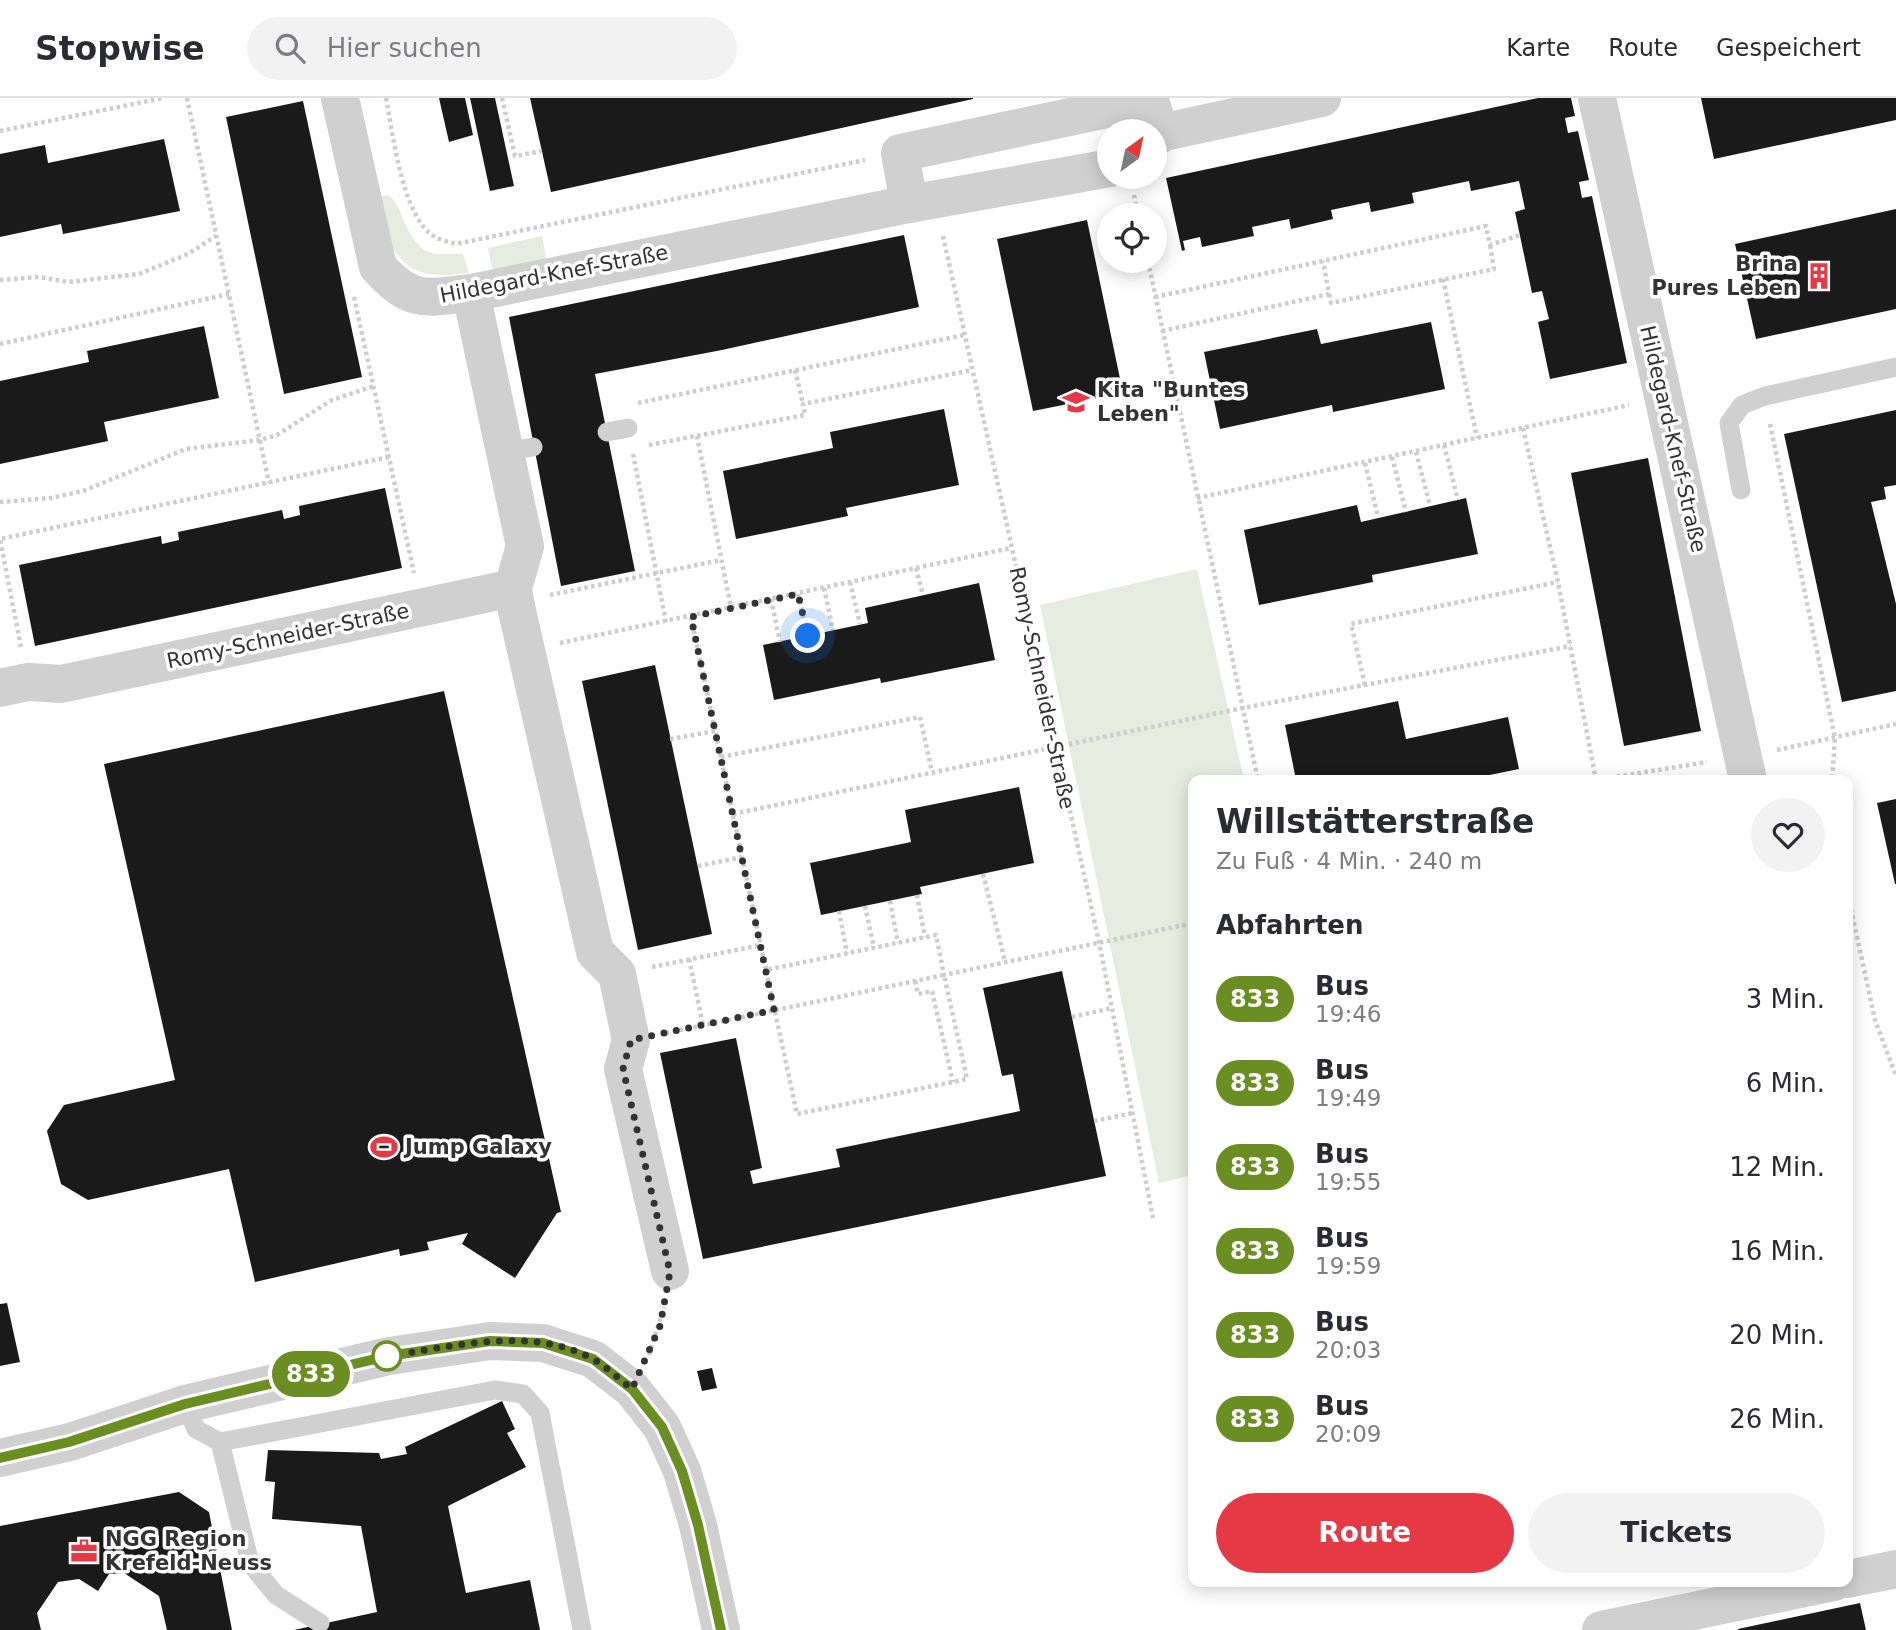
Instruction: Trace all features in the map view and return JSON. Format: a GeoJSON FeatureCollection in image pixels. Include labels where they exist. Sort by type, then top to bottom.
{"type":"FeatureCollection","features":[{"type":"Feature","properties":{"kind":"street","name":"Hildegard-Knef-Straße"},"geometry":{"type":"LineString","coordinates":[[340,98],[378,267],[397,288],[423,298],[471,293],[936,199],[1097,170]]}},
{"type":"Feature","properties":{"kind":"street"},"geometry":{"type":"LineString","coordinates":[[1167,133],[1322,98]]}},
{"type":"Feature","properties":{"kind":"street","name":"Hildegard-Knef-Straße"},"geometry":{"type":"LineString","coordinates":[[1597,98],[1745,769]]}},
{"type":"Feature","properties":{"kind":"street"},"geometry":{"type":"LineString","coordinates":[[936,199],[900,153],[1150,100],[1154,119]]}},
{"type":"Feature","properties":{"kind":"street"},"geometry":{"type":"LineString","coordinates":[[471,293],[519,450],[525,546],[514,595],[595,952],[617,974],[631,1040],[623,1069],[670,1272]]}},
{"type":"Feature","properties":{"kind":"street","name":"Romy-Schneider-Straße"},"geometry":{"type":"LineString","coordinates":[[14,685],[61,684],[421,608],[514,595]]}},
{"type":"Feature","properties":{"kind":"street"},"geometry":{"type":"LineString","coordinates":[[0,1458],[69,1442],[185,1404],[388,1356],[490,1341],[543,1343],[593,1359],[632,1389],[662,1427],[682,1471],[698,1525],[721,1630]]}},
{"type":"Feature","properties":{"kind":"street"},"geometry":{"type":"LineString","coordinates":[[1853,1578],[1896,1569]]}},
{"type":"Feature","properties":{"kind":"street"},"geometry":{"type":"LineString","coordinates":[[1601,1630],[1810,1587]]}},
{"type":"Feature","properties":{"kind":"lane"},"geometry":{"type":"LineString","coordinates":[[1741,490],[1729,423],[1742,405],[1765,396],[1896,367]]}},
{"type":"Feature","properties":{"kind":"lane"},"geometry":{"type":"LineString","coordinates":[[607,432],[628,428]]}},
{"type":"Feature","properties":{"kind":"lane"},"geometry":{"type":"LineString","coordinates":[[185,1404],[196,1429],[220,1442],[495,1390],[523,1394],[540,1413],[582,1630]]}},
{"type":"Feature","properties":{"kind":"lane"},"geometry":{"type":"LineString","coordinates":[[220,1442],[250,1563],[276,1595],[320,1623]]}},
{"type":"Feature","properties":{"kind":"path"},"geometry":{"type":"LineString","coordinates":[[0,131],[163,98]]}},
{"type":"Feature","properties":{"kind":"path"},"geometry":{"type":"LineString","coordinates":[[187,98],[269,483]]}},
{"type":"Feature","properties":{"kind":"path"},"geometry":{"type":"LineString","coordinates":[[386,98],[408,199],[421,223],[434,237],[456,244],[900,153]]}},
{"type":"Feature","properties":{"kind":"path"},"geometry":{"type":"LineString","coordinates":[[502,98],[514,156],[542,151]]}},
{"type":"Feature","properties":{"kind":"path"},"geometry":{"type":"LineString","coordinates":[[936,199],[1011,548]]}},
{"type":"Feature","properties":{"kind":"path"},"geometry":{"type":"LineString","coordinates":[[1156,297],[1323,261],[1486,226],[1494,268],[1331,303],[1323,261]]}},
{"type":"Feature","properties":{"kind":"path"},"geometry":{"type":"LineString","coordinates":[[1490,245],[1520,235]]}},
{"type":"Feature","properties":{"kind":"path"},"geometry":{"type":"LineString","coordinates":[[0,280],[39,277],[68,282],[139,274],[188,254],[216,236]]}},
{"type":"Feature","properties":{"kind":"path"},"geometry":{"type":"LineString","coordinates":[[1151,273],[1257,775]]}},
{"type":"Feature","properties":{"kind":"path"},"geometry":{"type":"LineString","coordinates":[[1443,279],[1477,438]]}},
{"type":"Feature","properties":{"kind":"path"},"geometry":{"type":"LineString","coordinates":[[353,293],[421,608]]}},
{"type":"Feature","properties":{"kind":"path"},"geometry":{"type":"LineString","coordinates":[[0,344],[229,294]]}},
{"type":"Feature","properties":{"kind":"path"},"geometry":{"type":"LineString","coordinates":[[1162,331],[1329,295]]}},
{"type":"Feature","properties":{"kind":"path"},"geometry":{"type":"LineString","coordinates":[[666,622],[623,406],[964,335]]}},
{"type":"Feature","properties":{"kind":"path"},"geometry":{"type":"LineString","coordinates":[[632,448],[804,415],[795,370]]}},
{"type":"Feature","properties":{"kind":"path"},"geometry":{"type":"LineString","coordinates":[[803,404],[972,370]]}},
{"type":"Feature","properties":{"kind":"path"},"geometry":{"type":"LineString","coordinates":[[0,502],[51,498],[83,491],[186,449],[260,440],[295,426],[332,400],[374,386]]}},
{"type":"Feature","properties":{"kind":"path"},"geometry":{"type":"LineString","coordinates":[[1765,396],[1835,738],[1832,775]]}},
{"type":"Feature","properties":{"kind":"path"},"geometry":{"type":"LineString","coordinates":[[1197,498],[1664,398]]}},
{"type":"Feature","properties":{"kind":"path"},"geometry":{"type":"LineString","coordinates":[[1523,428],[1558,582],[1595,775]]}},
{"type":"Feature","properties":{"kind":"path"},"geometry":{"type":"LineString","coordinates":[[697,436],[731,608]]}},
{"type":"Feature","properties":{"kind":"path"},"geometry":{"type":"LineString","coordinates":[[1444,445],[1458,500]]}},
{"type":"Feature","properties":{"kind":"path"},"geometry":{"type":"LineString","coordinates":[[1416,452],[1430,506]]}},
{"type":"Feature","properties":{"kind":"path"},"geometry":{"type":"LineString","coordinates":[[14,685],[0,539],[389,457]]}},
{"type":"Feature","properties":{"kind":"path"},"geometry":{"type":"LineString","coordinates":[[1392,457],[1406,512]]}},
{"type":"Feature","properties":{"kind":"path"},"geometry":{"type":"LineString","coordinates":[[1365,463],[1378,517]]}},
{"type":"Feature","properties":{"kind":"path","name":"Romy-Schneider-Straße"},"geometry":{"type":"LineString","coordinates":[[527,650],[1011,548],[1099,942],[1153,1218]]}},
{"type":"Feature","properties":{"kind":"path"},"geometry":{"type":"LineString","coordinates":[[514,595],[721,560]]}},
{"type":"Feature","properties":{"kind":"path"},"geometry":{"type":"LineString","coordinates":[[916,568],[923,595]]}},
{"type":"Feature","properties":{"kind":"path"},"geometry":{"type":"LineString","coordinates":[[850,582],[860,624]]}},
{"type":"Feature","properties":{"kind":"path"},"geometry":{"type":"LineString","coordinates":[[1365,685],[1351,624],[1558,582]]}},
{"type":"Feature","properties":{"kind":"path"},"geometry":{"type":"LineString","coordinates":[[824,588],[833,630]]}},
{"type":"Feature","properties":{"kind":"path"},"geometry":{"type":"LineString","coordinates":[[798,594],[808,636]]}},
{"type":"Feature","properties":{"kind":"path"},"geometry":{"type":"LineString","coordinates":[[771,599],[780,642]]}},
{"type":"Feature","properties":{"kind":"path"},"geometry":{"type":"LineString","coordinates":[[691,617],[774,1010],[797,1114],[967,1079],[936,936],[766,970]]}},
{"type":"Feature","properties":{"kind":"path"},"geometry":{"type":"LineString","coordinates":[[733,814],[1243,708],[1571,646]]}},
{"type":"Feature","properties":{"kind":"path"},"geometry":{"type":"LineString","coordinates":[[721,757],[920,717],[932,772]]}},
{"type":"Feature","properties":{"kind":"path"},"geometry":{"type":"LineString","coordinates":[[1664,775],[1745,769],[1835,738],[1896,724]]}},
{"type":"Feature","properties":{"kind":"path"},"geometry":{"type":"LineString","coordinates":[[670,740],[715,731]]}},
{"type":"Feature","properties":{"kind":"path"},"geometry":{"type":"LineString","coordinates":[[698,866],[742,857]]}},
{"type":"Feature","properties":{"kind":"path"},"geometry":{"type":"LineString","coordinates":[[983,874],[1005,961]]}},
{"type":"Feature","properties":{"kind":"path"},"geometry":{"type":"LineString","coordinates":[[917,895],[925,937]]}},
{"type":"Feature","properties":{"kind":"path"},"geometry":{"type":"LineString","coordinates":[[890,901],[898,943]]}},
{"type":"Feature","properties":{"kind":"path"},"geometry":{"type":"LineString","coordinates":[[865,906],[874,948]]}},
{"type":"Feature","properties":{"kind":"path"},"geometry":{"type":"LineString","coordinates":[[839,911],[847,953]]}},
{"type":"Feature","properties":{"kind":"path"},"geometry":{"type":"LineString","coordinates":[[1853,918],[1875,1020],[1895,1073]]}},
{"type":"Feature","properties":{"kind":"path"},"geometry":{"type":"LineString","coordinates":[[631,1040],[1188,924]]}},
{"type":"Feature","properties":{"kind":"path"},"geometry":{"type":"LineString","coordinates":[[617,974],[761,945]]}},
{"type":"Feature","properties":{"kind":"path"},"geometry":{"type":"LineString","coordinates":[[689,959],[703,1025]]}},
{"type":"Feature","properties":{"kind":"path"},"geometry":{"type":"LineString","coordinates":[[915,981],[918,994],[932,991],[953,1082]]}},
{"type":"Feature","properties":{"kind":"path"},"geometry":{"type":"LineString","coordinates":[[1072,1017],[1112,1008]]}},
{"type":"Feature","properties":{"kind":"path"},"geometry":{"type":"LineString","coordinates":[[1094,1121],[1133,1113]]}},
{"type":"Feature","properties":{"kind":"path"},"geometry":{"type":"LineString","coordinates":[[632,1389],[660,1326],[670,1272]]}},
{"type":"Feature","properties":{"kind":"shaded area"},"geometry":{"type":"Polygon","coordinates":[[[387,195],[396,204],[409,231],[421,247],[433,253],[463,254],[469,273],[427,273],[413,269],[402,261],[394,250],[372,198],[387,195]]]}},
{"type":"Feature","properties":{"kind":"shaded area"},"geometry":{"type":"Polygon","coordinates":[[[542,236],[546,259],[493,272],[488,248],[542,236]]]}},
{"type":"Feature","properties":{"kind":"shaded area"},"geometry":{"type":"Polygon","coordinates":[[[1197,569],[1243,775],[1188,775],[1188,1176],[1159,1183],[1040,605],[1197,569]]]}},
{"type":"Feature","properties":{"kind":"building"},"geometry":{"type":"Polygon","coordinates":[[[439,98],[465,98],[473,135],[449,142],[439,98]]]}},
{"type":"Feature","properties":{"kind":"building"},"geometry":{"type":"Polygon","coordinates":[[[470,98],[495,98],[514,186],[490,191],[470,98]]]}},
{"type":"Feature","properties":{"kind":"building"},"geometry":{"type":"Polygon","coordinates":[[[530,98],[973,98],[973,99],[551,192],[530,98]]]}},
{"type":"Feature","properties":{"kind":"building"},"geometry":{"type":"Polygon","coordinates":[[[1538,98],[1571,98],[1575,116],[1565,118],[1568,133],[1578,131],[1589,180],[1579,182],[1582,198],[1592,196],[1627,363],[1550,379],[1538,322],[1549,319],[1542,291],[1532,293],[1515,212],[1525,209],[1519,181],[1471,191],[1469,181],[1412,193],[1414,203],[1371,212],[1369,202],[1331,210],[1333,219],[1291,229],[1289,219],[1252,227],[1254,236],[1202,247],[1200,237],[1183,241],[1185,250],[1182,251],[1167,178],[1538,98]]]}},
{"type":"Feature","properties":{"kind":"building"},"geometry":{"type":"Polygon","coordinates":[[[1701,98],[1896,98],[1896,120],[1714,159],[1701,98]]]}},
{"type":"Feature","properties":{"kind":"building"},"geometry":{"type":"Polygon","coordinates":[[[303,101],[362,377],[284,394],[226,117],[303,101]]]}},
{"type":"Feature","properties":{"kind":"building"},"geometry":{"type":"Polygon","coordinates":[[[164,139],[180,211],[63,234],[61,224],[0,237],[0,154],[45,145],[48,163],[164,139]]]}},
{"type":"Feature","properties":{"kind":"building","name":"Brina Pures Leben"},"geometry":{"type":"Polygon","coordinates":[[[1896,209],[1896,309],[1756,339],[1735,244],[1896,209]]]}},
{"type":"Feature","properties":{"kind":"building"},"geometry":{"type":"Polygon","coordinates":[[[1087,220],[1123,393],[1033,411],[997,239],[1087,220]]]}},
{"type":"Feature","properties":{"kind":"building"},"geometry":{"type":"Polygon","coordinates":[[[904,235],[919,307],[722,350],[595,374],[635,571],[561,586],[509,317],[904,235]]]}},
{"type":"Feature","properties":{"kind":"building"},"geometry":{"type":"Polygon","coordinates":[[[1431,322],[1445,389],[1333,412],[1332,405],[1220,429],[1204,352],[1317,329],[1321,344],[1431,322]]]}},
{"type":"Feature","properties":{"kind":"building"},"geometry":{"type":"Polygon","coordinates":[[[204,326],[219,398],[104,422],[108,441],[0,464],[0,381],[89,362],[87,351],[204,326]]]}},
{"type":"Feature","properties":{"kind":"building"},"geometry":{"type":"Polygon","coordinates":[[[944,409],[959,485],[846,508],[848,516],[736,539],[723,471],[833,448],[830,432],[944,409]]]}},
{"type":"Feature","properties":{"kind":"building"},"geometry":{"type":"Polygon","coordinates":[[[1896,410],[1896,485],[1884,487],[1886,499],[1871,502],[1896,604],[1896,691],[1842,702],[1784,434],[1896,410]]]}},
{"type":"Feature","properties":{"kind":"building"},"geometry":{"type":"Polygon","coordinates":[[[1648,458],[1701,731],[1624,746],[1571,473],[1648,458]]]}},
{"type":"Feature","properties":{"kind":"building"},"geometry":{"type":"Polygon","coordinates":[[[385,488],[402,568],[35,646],[19,565],[161,536],[162,544],[179,540],[178,532],[282,510],[284,519],[300,515],[299,506],[385,488]]]}},
{"type":"Feature","properties":{"kind":"building"},"geometry":{"type":"Polygon","coordinates":[[[1466,498],[1478,554],[1372,575],[1373,582],[1259,605],[1244,530],[1357,505],[1361,522],[1466,498]]]}},
{"type":"Feature","properties":{"kind":"building"},"geometry":{"type":"Polygon","coordinates":[[[979,583],[995,660],[881,683],[880,678],[774,700],[763,645],[868,623],[865,608],[979,583]]]}},
{"type":"Feature","properties":{"kind":"building"},"geometry":{"type":"Polygon","coordinates":[[[655,665],[712,934],[638,950],[582,681],[655,665]]]}},
{"type":"Feature","properties":{"kind":"building"},"geometry":{"type":"Polygon","coordinates":[[[444,691],[561,1212],[557,1213],[515,1278],[462,1244],[468,1233],[427,1242],[429,1250],[400,1256],[399,1249],[255,1282],[229,1169],[88,1200],[61,1184],[47,1131],[64,1105],[175,1080],[104,764],[444,691]]]}},
{"type":"Feature","properties":{"kind":"building"},"geometry":{"type":"Polygon","coordinates":[[[1398,701],[1406,739],[1508,717],[1519,769],[1490,775],[1295,775],[1285,725],[1398,701]]]}},
{"type":"Feature","properties":{"kind":"building"},"geometry":{"type":"Polygon","coordinates":[[[1019,787],[1034,863],[920,887],[922,894],[821,915],[810,863],[911,842],[905,810],[1019,787]]]}},
{"type":"Feature","properties":{"kind":"building"},"geometry":{"type":"Polygon","coordinates":[[[1896,799],[1896,884],[1895,884],[1877,803],[1896,799]]]}},
{"type":"Feature","properties":{"kind":"building"},"geometry":{"type":"Polygon","coordinates":[[[1062,971],[1106,1176],[703,1259],[660,1053],[736,1038],[762,1168],[750,1171],[753,1184],[840,1167],[836,1149],[1020,1111],[1013,1074],[1002,1076],[983,988],[1062,971]]]}},
{"type":"Feature","properties":{"kind":"building"},"geometry":{"type":"Polygon","coordinates":[[[7,1303],[20,1362],[0,1366],[0,1304],[7,1303]]]}},
{"type":"Feature","properties":{"kind":"building"},"geometry":{"type":"Polygon","coordinates":[[[712,1368],[717,1388],[702,1391],[697,1371],[712,1368]]]}},
{"type":"Feature","properties":{"kind":"building"},"geometry":{"type":"Polygon","coordinates":[[[502,1401],[515,1429],[507,1433],[526,1467],[448,1506],[466,1593],[530,1580],[540,1630],[294,1630],[377,1612],[361,1526],[272,1519],[275,1482],[265,1481],[268,1450],[379,1453],[381,1459],[407,1454],[405,1447],[502,1401]]]}},
{"type":"Feature","properties":{"kind":"building"},"geometry":{"type":"Polygon","coordinates":[[[179,1492],[209,1512],[232,1630],[167,1630],[159,1596],[124,1573],[109,1574],[98,1591],[79,1579],[58,1582],[37,1613],[41,1630],[0,1630],[0,1526],[179,1492]]]}},
{"type":"Feature","properties":{"kind":"building"},"geometry":{"type":"Polygon","coordinates":[[[1860,1603],[1866,1630],[1738,1630],[1738,1629],[1860,1603]]]}},
{"type":"Feature","properties":{"kind":"bus line","name":"833"},"geometry":{"type":"LineString","coordinates":[[0,1458],[69,1442],[185,1404],[388,1356],[490,1341],[543,1343],[593,1359],[632,1389],[662,1427],[682,1471],[698,1525],[721,1630]]}},
{"type":"Feature","properties":{"kind":"place","name":"Brina Pures Leben"},"geometry":{"type":"Point","coordinates":[1819,276]}},
{"type":"Feature","properties":{"kind":"place","name":"Kita \"Buntes Leben\""},"geometry":{"type":"Point","coordinates":[1076,402]}},
{"type":"Feature","properties":{"kind":"place","name":"Jump Galaxy"},"geometry":{"type":"Point","coordinates":[384,1147]}},
{"type":"Feature","properties":{"kind":"place","name":"NGG Region Krefeld-Neuss"},"geometry":{"type":"Point","coordinates":[84,1551]}},
{"type":"Feature","properties":{"kind":"route"},"geometry":{"type":"LineString","coordinates":[[387,1356],[490,1341],[543,1343],[593,1359],[632,1389],[660,1326],[670,1272],[623,1069],[631,1040],[774,1010],[691,617],[798,594],[808,636]]}}]}
